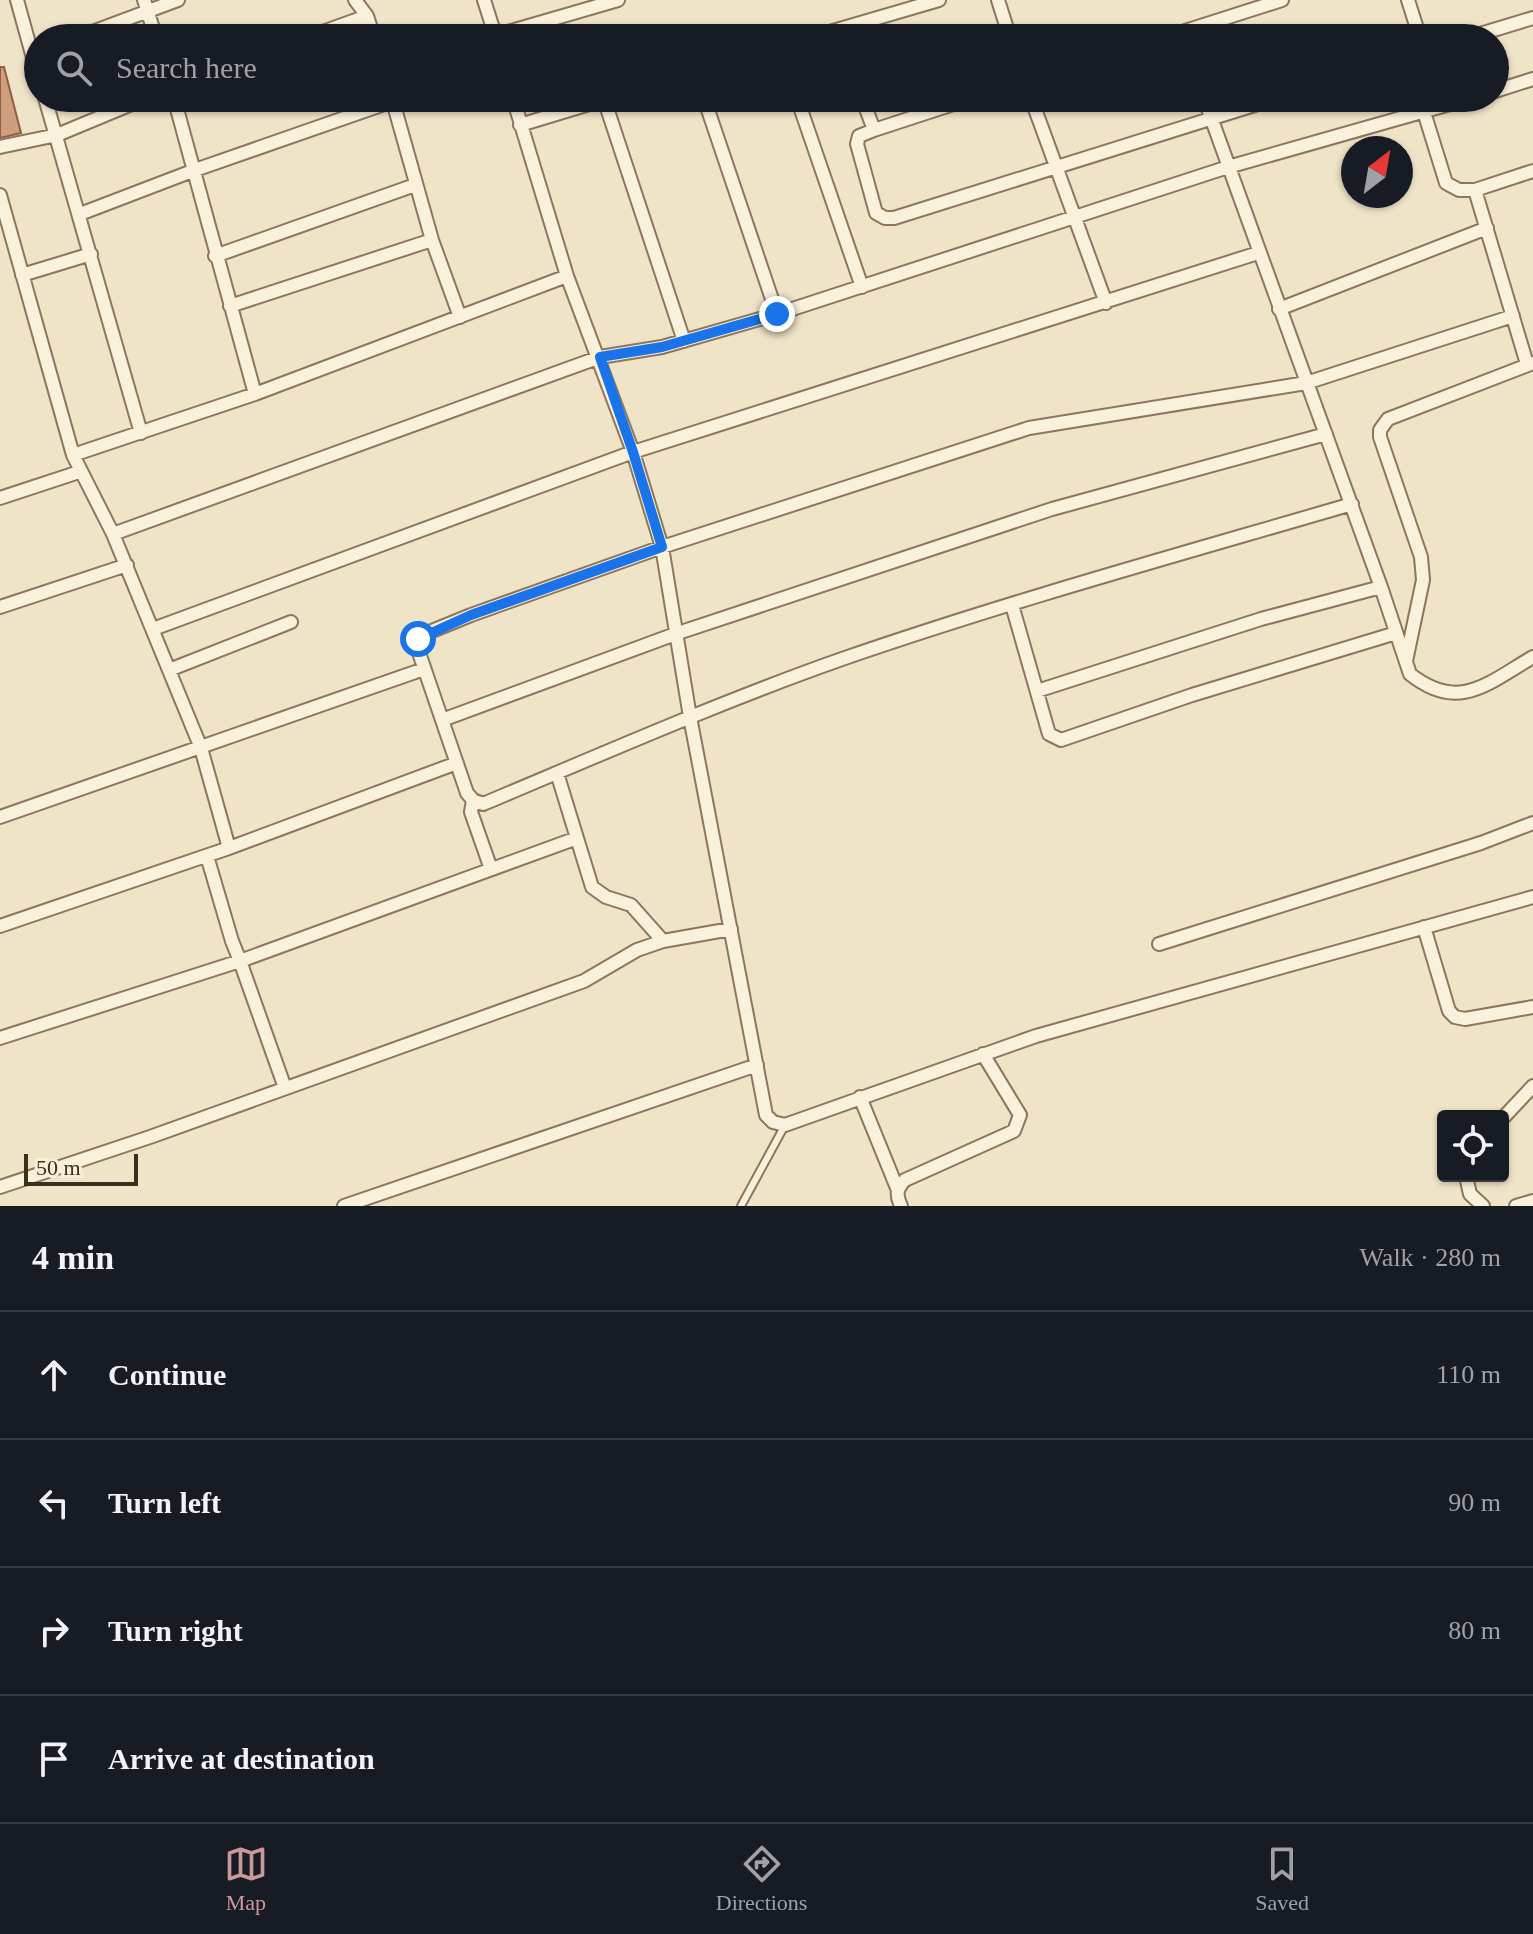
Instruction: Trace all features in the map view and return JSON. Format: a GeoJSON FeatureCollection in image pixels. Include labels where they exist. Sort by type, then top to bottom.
{"type":"FeatureCollection","features":[{"type":"Feature","properties":{"kind":"street"},"geometry":{"type":"LineString","coordinates":[[17,0],[25,24]]}},
{"type":"Feature","properties":{"kind":"street"},"geometry":{"type":"LineString","coordinates":[[106,24],[145,6],[178,0]]}},
{"type":"Feature","properties":{"kind":"street"},"geometry":{"type":"LineString","coordinates":[[355,0],[370,24]]}},
{"type":"Feature","properties":{"kind":"street"},"geometry":{"type":"LineString","coordinates":[[484,0],[490,24]]}},
{"type":"Feature","properties":{"kind":"street"},"geometry":{"type":"LineString","coordinates":[[537,24],[618,0]]}},
{"type":"Feature","properties":{"kind":"street"},"geometry":{"type":"LineString","coordinates":[[869,24],[939,0]]}},
{"type":"Feature","properties":{"kind":"street"},"geometry":{"type":"LineString","coordinates":[[998,0],[1006,24]]}},
{"type":"Feature","properties":{"kind":"street"},"geometry":{"type":"LineString","coordinates":[[1213,24],[1282,0]]}},
{"type":"Feature","properties":{"kind":"street"},"geometry":{"type":"LineString","coordinates":[[1408,0],[1416,24]]}},
{"type":"Feature","properties":{"kind":"street"},"geometry":{"type":"LineString","coordinates":[[345,24],[367,16]]}},
{"type":"Feature","properties":{"kind":"street"},"geometry":{"type":"LineString","coordinates":[[1509,25],[1533,18]]}},
{"type":"Feature","properties":{"kind":"street"},"geometry":{"type":"LineString","coordinates":[[1509,87],[1533,79]]}},
{"type":"Feature","properties":{"kind":"street"},"geometry":{"type":"LineString","coordinates":[[50,112],[141,433]]}},
{"type":"Feature","properties":{"kind":"street"},"geometry":{"type":"LineString","coordinates":[[0,147],[57,135],[112,112]]}},
{"type":"Feature","properties":{"kind":"street"},"geometry":{"type":"LineString","coordinates":[[178,112],[255,394]]}},
{"type":"Feature","properties":{"kind":"street"},"geometry":{"type":"LineString","coordinates":[[80,214],[356,112]]}},
{"type":"Feature","properties":{"kind":"street"},"geometry":{"type":"LineString","coordinates":[[395,112],[432,240],[460,317]]}},
{"type":"Feature","properties":{"kind":"street"},"geometry":{"type":"LineString","coordinates":[[517,112],[567,276],[600,357],[662,547],[690,717],[766,1115],[773,1122],[785,1125],[983,1054],[1160,1000],[1533,897]]}},
{"type":"Feature","properties":{"kind":"street"},"geometry":{"type":"LineString","coordinates":[[520,125],[564,112]]}},
{"type":"Feature","properties":{"kind":"street"},"geometry":{"type":"LineString","coordinates":[[611,112],[684,341]]}},
{"type":"Feature","properties":{"kind":"street"},"geometry":{"type":"LineString","coordinates":[[709,112],[777,314]]}},
{"type":"Feature","properties":{"kind":"street"},"geometry":{"type":"LineString","coordinates":[[802,112],[862,287]]}},
{"type":"Feature","properties":{"kind":"street"},"geometry":{"type":"LineString","coordinates":[[867,112],[874,130]]}},
{"type":"Feature","properties":{"kind":"street"},"geometry":{"type":"LineString","coordinates":[[929,112],[859,136],[857,144],[876,213],[885,218],[894,218],[1233,112]]}},
{"type":"Feature","properties":{"kind":"street"},"geometry":{"type":"LineString","coordinates":[[1036,112],[1106,303]]}},
{"type":"Feature","properties":{"kind":"street"},"geometry":{"type":"LineString","coordinates":[[1209,112],[1352,504],[1410,674],[1420,682],[1451,694],[1464,694],[1533,657]]}},
{"type":"Feature","properties":{"kind":"street"},"geometry":{"type":"LineString","coordinates":[[113,534],[600,357],[662,347],[777,314],[1228,167],[1424,112],[1446,183],[1459,190],[1475,190],[1533,171]]}},
{"type":"Feature","properties":{"kind":"street"},"geometry":{"type":"LineString","coordinates":[[215,256],[415,185]]}},
{"type":"Feature","properties":{"kind":"street"},"geometry":{"type":"LineString","coordinates":[[1405,665],[1423,580],[1421,557],[1380,430],[1388,419],[1530,364],[1475,190]]}},
{"type":"Feature","properties":{"kind":"street"},"geometry":{"type":"LineString","coordinates":[[0,195],[73,455],[127,565],[201,748],[229,848]]}},
{"type":"Feature","properties":{"kind":"street"},"geometry":{"type":"LineString","coordinates":[[1279,309],[1487,228]]}},
{"type":"Feature","properties":{"kind":"street"},"geometry":{"type":"LineString","coordinates":[[230,306],[432,240]]}},
{"type":"Feature","properties":{"kind":"street"},"geometry":{"type":"LineString","coordinates":[[153,629],[633,452],[1258,253]]}},
{"type":"Feature","properties":{"kind":"street"},"geometry":{"type":"LineString","coordinates":[[22,275],[91,254]]}},
{"type":"Feature","properties":{"kind":"street"},"geometry":{"type":"LineString","coordinates":[[73,455],[255,394],[567,276]]}},
{"type":"Feature","properties":{"kind":"street"},"geometry":{"type":"LineString","coordinates":[[1352,504],[1012,605],[842,660],[690,717],[483,804],[467,793],[416,644],[422,635],[662,547],[1029,428],[1306,383],[1513,316]]}},
{"type":"Feature","properties":{"kind":"street"},"geometry":{"type":"LineString","coordinates":[[442,720],[678,633],[1052,509],[1326,434]]}},
{"type":"Feature","properties":{"kind":"street"},"geometry":{"type":"LineString","coordinates":[[0,498],[79,472]]}},
{"type":"Feature","properties":{"kind":"street"},"geometry":{"type":"LineString","coordinates":[[0,607],[127,565]]}},
{"type":"Feature","properties":{"kind":"street"},"geometry":{"type":"LineString","coordinates":[[1037,691],[1261,619],[1381,587]]}},
{"type":"Feature","properties":{"kind":"street"},"geometry":{"type":"LineString","coordinates":[[1012,605],[1049,734],[1061,740],[1192,695],[1396,633]]}},
{"type":"Feature","properties":{"kind":"street"},"geometry":{"type":"LineString","coordinates":[[169,670],[291,622]]}},
{"type":"Feature","properties":{"kind":"street"},"geometry":{"type":"LineString","coordinates":[[0,817],[424,669]]}},
{"type":"Feature","properties":{"kind":"street"},"geometry":{"type":"LineString","coordinates":[[0,926],[207,856],[457,763]]}},
{"type":"Feature","properties":{"kind":"street"},"geometry":{"type":"LineString","coordinates":[[557,773],[592,887],[606,897],[631,905],[663,941]]}},
{"type":"Feature","properties":{"kind":"street"},"geometry":{"type":"LineString","coordinates":[[473,800],[471,812],[491,869]]}},
{"type":"Feature","properties":{"kind":"street"},"geometry":{"type":"LineString","coordinates":[[1159,944],[1481,843],[1533,823]]}},
{"type":"Feature","properties":{"kind":"street"},"geometry":{"type":"LineString","coordinates":[[0,1038],[240,961],[577,838]]}},
{"type":"Feature","properties":{"kind":"street"},"geometry":{"type":"LineString","coordinates":[[207,856],[232,941],[285,1088]]}},
{"type":"Feature","properties":{"kind":"street"},"geometry":{"type":"LineString","coordinates":[[1424,927],[1449,1011],[1455,1017],[1465,1019],[1533,1007]]}},
{"type":"Feature","properties":{"kind":"street"},"geometry":{"type":"LineString","coordinates":[[0,1187],[150,1137],[584,981],[626,954],[663,941],[731,929]]}},
{"type":"Feature","properties":{"kind":"street"},"geometry":{"type":"LineString","coordinates":[[897,1188],[905,1180],[1014,1131],[1020,1115],[983,1054]]}},
{"type":"Feature","properties":{"kind":"street"},"geometry":{"type":"LineString","coordinates":[[344,1206],[757,1065]]}},
{"type":"Feature","properties":{"kind":"street"},"geometry":{"type":"LineString","coordinates":[[1509,1112],[1533,1086]]}},
{"type":"Feature","properties":{"kind":"street"},"geometry":{"type":"LineString","coordinates":[[860,1097],[897,1188],[901,1206]]}},
{"type":"Feature","properties":{"kind":"street"},"geometry":{"type":"LineString","coordinates":[[1467,1182],[1470,1194],[1483,1206]]}},
{"type":"Feature","properties":{"kind":"street"},"geometry":{"type":"LineString","coordinates":[[1516,1206],[1533,1201]]}},
{"type":"Feature","properties":{"kind":"lane"},"geometry":{"type":"LineString","coordinates":[[741,1206],[785,1125]]}},
{"type":"Feature","properties":{"kind":"building"},"geometry":{"type":"Polygon","coordinates":[[[0,67],[4,67],[21,133],[0,138],[0,67]]]}},
{"type":"Feature","properties":{"kind":"route"},"geometry":{"type":"LineString","coordinates":[[418,639],[471,615],[662,547],[600,357],[662,347],[777,314]]}}]}
